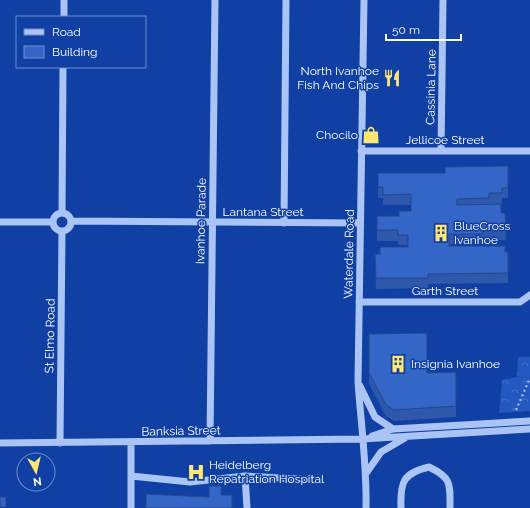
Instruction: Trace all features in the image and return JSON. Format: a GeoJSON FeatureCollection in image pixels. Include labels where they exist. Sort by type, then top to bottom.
{"type":"FeatureCollection","features":[{"type":"Feature","properties":{"kind":"street"},"geometry":{"type":"LineString","coordinates":[[64,0],[64,16]]}},
{"type":"Feature","properties":{"kind":"street","name":"Ivanhoe Parade"},"geometry":{"type":"LineString","coordinates":[[210,442],[211,222],[215,0]]}},
{"type":"Feature","properties":{"kind":"street"},"geometry":{"type":"LineString","coordinates":[[284,223],[286,0]]}},
{"type":"Feature","properties":{"kind":"street","name":"Waterdale Road"},"geometry":{"type":"LineString","coordinates":[[364,0],[358,382],[362,439],[367,472],[366,508]]}},
{"type":"Feature","properties":{"kind":"street","name":"Cassinia Lane"},"geometry":{"type":"LineString","coordinates":[[441,151],[443,0]]}},
{"type":"Feature","properties":{"kind":"street"},"geometry":{"type":"LineString","coordinates":[[62,213],[63,68]]}},
{"type":"Feature","properties":{"kind":"street","name":"Jellicoe Street"},"geometry":{"type":"LineString","coordinates":[[361,151],[530,151]]}},
{"type":"Feature","properties":{"kind":"street"},"geometry":{"type":"LineString","coordinates":[[62,213],[69,216],[71,221],[69,227],[62,230],[57,229],[53,222],[54,216],[62,213]]}},
{"type":"Feature","properties":{"kind":"street","name":"Lantana Street"},"geometry":{"type":"LineString","coordinates":[[71,221],[360,223]]}},
{"type":"Feature","properties":{"kind":"street"},"geometry":{"type":"LineString","coordinates":[[0,222],[53,222]]}},
{"type":"Feature","properties":{"kind":"street","name":"St Elmo Road"},"geometry":{"type":"LineString","coordinates":[[60,443],[62,230]]}},
{"type":"Feature","properties":{"kind":"street","name":"Garth Street"},"geometry":{"type":"LineString","coordinates":[[359,302],[520,302],[530,295]]}},
{"type":"Feature","properties":{"kind":"street"},"geometry":{"type":"LineString","coordinates":[[358,382],[375,417],[393,429]]}},
{"type":"Feature","properties":{"kind":"street","name":"Banksia Street"},"geometry":{"type":"LineString","coordinates":[[362,439],[393,429],[530,421]]}},
{"type":"Feature","properties":{"kind":"street","name":"Banksia Street"},"geometry":{"type":"LineString","coordinates":[[0,443],[210,442],[362,439],[530,429]]}},
{"type":"Feature","properties":{"kind":"street"},"geometry":{"type":"LineString","coordinates":[[367,472],[381,452],[407,437]]}},
{"type":"Feature","properties":{"kind":"street"},"geometry":{"type":"LineString","coordinates":[[131,442],[131,508]]}},
{"type":"Feature","properties":{"kind":"street"},"geometry":{"type":"LineString","coordinates":[[402,508],[401,492],[404,480],[415,470],[429,467],[443,474],[450,483],[450,508]]}},
{"type":"Feature","properties":{"kind":"street"},"geometry":{"type":"LineString","coordinates":[[131,476],[190,482],[245,476],[313,480]]}},
{"type":"Feature","properties":{"kind":"street"},"geometry":{"type":"LineString","coordinates":[[245,476],[247,508]]}},
{"type":"Feature","properties":{"kind":"path"},"geometry":{"type":"LineString","coordinates":[[516,410],[530,378]]}},
{"type":"Feature","properties":{"kind":"green space"},"geometry":{"type":"Polygon","coordinates":[[[518,357],[530,357],[530,411],[499,413],[502,380],[517,377],[518,357]]]}},
{"type":"Feature","properties":{"kind":"building","name":"BlueCross Ivanhoe"},"geometry":{"type":"Polygon","coordinates":[[[508,166],[508,188],[502,188],[502,193],[489,193],[489,198],[457,199],[457,205],[501,204],[501,213],[505,213],[506,229],[482,230],[482,234],[449,234],[449,246],[505,246],[505,252],[508,252],[508,273],[428,274],[428,278],[376,278],[375,254],[380,254],[380,247],[408,247],[408,235],[398,235],[398,230],[377,230],[377,216],[399,216],[399,211],[411,211],[411,194],[383,195],[383,187],[378,187],[378,173],[445,173],[445,167],[508,166]]]}},
{"type":"Feature","properties":{"kind":"building","name":"Insignia Ivanhoe"},"geometry":{"type":"Polygon","coordinates":[[[427,333],[427,373],[456,372],[456,406],[394,410],[386,405],[369,373],[369,334],[427,333]]]}},
{"type":"Feature","properties":{"kind":"building"},"geometry":{"type":"Polygon","coordinates":[[[209,486],[221,486],[221,495],[232,495],[232,508],[146,508],[146,494],[209,497],[209,486]]]}},
{"type":"Feature","properties":{"kind":"building"},"geometry":{"type":"Polygon","coordinates":[[[0,497],[6,497],[6,507],[0,507],[0,497]]]}},
{"type":"Feature","properties":{"kind":"place","name":"North Ivanhoe Fish And Chips"},"geometry":{"type":"Point","coordinates":[392,78]}},
{"type":"Feature","properties":{"kind":"place","name":"Chocilo"},"geometry":{"type":"Point","coordinates":[371,135]}},
{"type":"Feature","properties":{"kind":"place","name":"BlueCross Ivanhoe"},"geometry":{"type":"Point","coordinates":[441,233]}},
{"type":"Feature","properties":{"kind":"place","name":"Insignia Ivanhoe"},"geometry":{"type":"Point","coordinates":[398,364]}},
{"type":"Feature","properties":{"kind":"place","name":"Heidelberg Repatriation Hospital"},"geometry":{"type":"Point","coordinates":[196,472]}}]}
